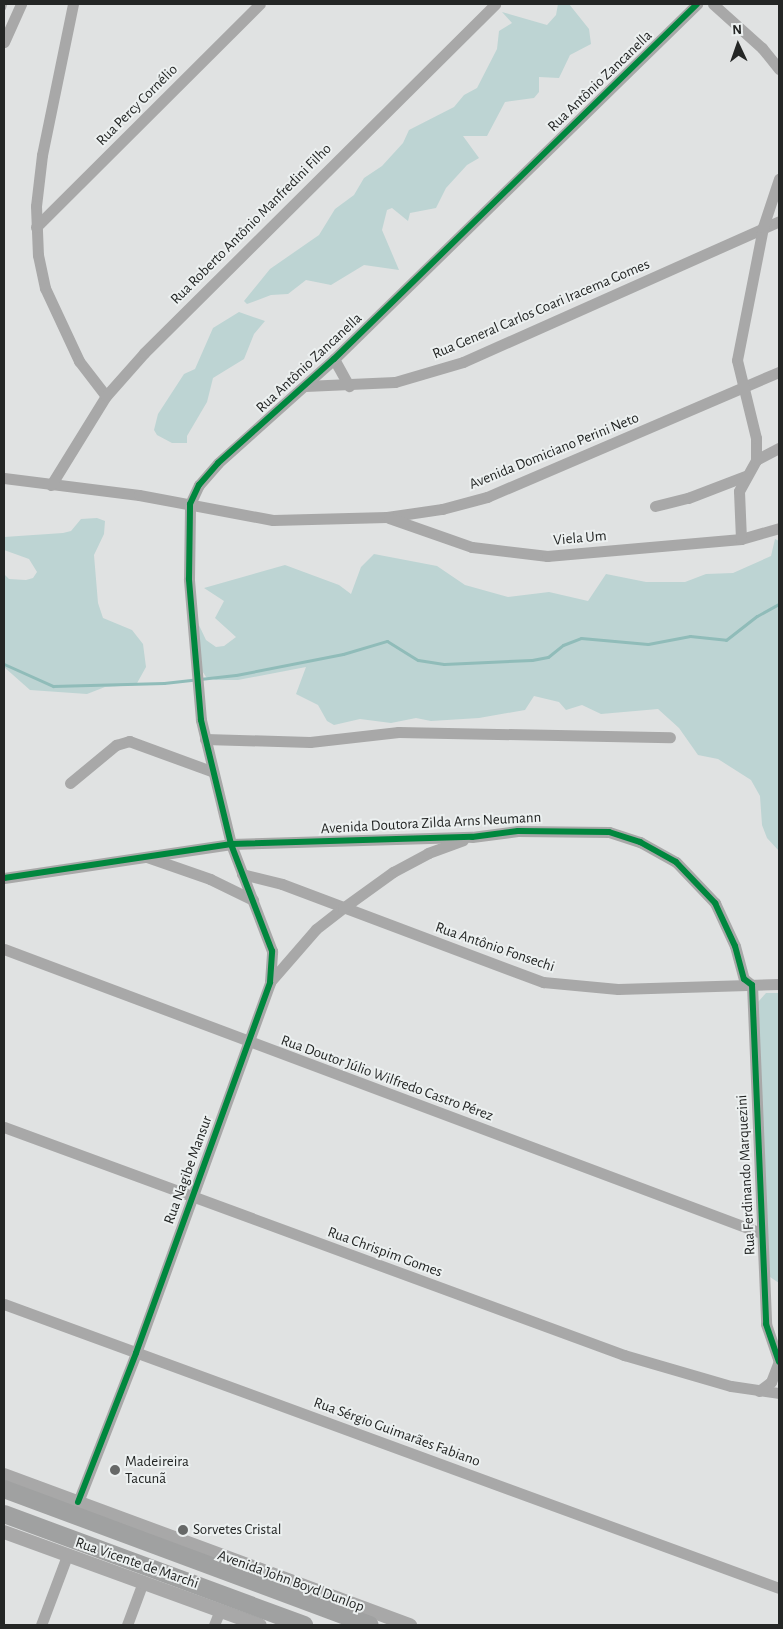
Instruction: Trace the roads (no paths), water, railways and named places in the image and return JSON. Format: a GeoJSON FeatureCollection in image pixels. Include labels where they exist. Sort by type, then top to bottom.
{"type":"FeatureCollection","features":[{"type":"Feature","properties":{"kind":"main road","name":"Avenida John Boyd Dunlop"},"geometry":{"type":"LineString","coordinates":[[4,1489],[370,1625]]}},
{"type":"Feature","properties":{"kind":"main road"},"geometry":{"type":"LineString","coordinates":[[4,1514],[304,1625]]}},
{"type":"Feature","properties":{"kind":"street"},"geometry":{"type":"LineString","coordinates":[[4,42],[21,4]]}},
{"type":"Feature","properties":{"kind":"street"},"geometry":{"type":"LineString","coordinates":[[72,4],[42,155],[36,227],[45,288],[79,361],[106,396]]}},
{"type":"Feature","properties":{"kind":"street","name":"Rua Percy Cornélio"},"geometry":{"type":"LineString","coordinates":[[36,227],[260,4]]}},
{"type":"Feature","properties":{"kind":"street","name":"Rua Roberto Antônio Manfredini Filho"},"geometry":{"type":"LineString","coordinates":[[51,485],[106,396],[200,296],[495,4]]}},
{"type":"Feature","properties":{"kind":"street","name":"Rua Antônio Zancanella"},"geometry":{"type":"LineString","coordinates":[[231,844],[211,771],[195,668],[189,579],[190,504],[199,485],[218,462],[334,359],[697,4]]}},
{"type":"Feature","properties":{"kind":"street"},"geometry":{"type":"LineString","coordinates":[[713,4],[762,48],[779,69]]}},
{"type":"Feature","properties":{"kind":"street"},"geometry":{"type":"LineString","coordinates":[[762,48],[779,51]]}},
{"type":"Feature","properties":{"kind":"street"},"geometry":{"type":"LineString","coordinates":[[756,460],[753,422],[742,389],[737,360],[764,227],[779,179]]}},
{"type":"Feature","properties":{"kind":"street","name":"Rua General Carlos Coari Iracema Gomes"},"geometry":{"type":"LineString","coordinates":[[305,386],[349,386],[419,377],[463,362],[779,221]]}},
{"type":"Feature","properties":{"kind":"street"},"geometry":{"type":"LineString","coordinates":[[334,359],[349,386]]}},
{"type":"Feature","properties":{"kind":"street","name":"Avenida Domiciano Perini Neto"},"geometry":{"type":"LineString","coordinates":[[4,478],[139,495],[273,520],[387,517],[442,509],[487,497],[779,372]]}},
{"type":"Feature","properties":{"kind":"street"},"geometry":{"type":"LineString","coordinates":[[741,539],[738,503],[745,476],[756,460],[779,448]]}},
{"type":"Feature","properties":{"kind":"street"},"geometry":{"type":"LineString","coordinates":[[655,506],[688,498],[745,476]]}},
{"type":"Feature","properties":{"kind":"street","name":"Viela Um"},"geometry":{"type":"LineString","coordinates":[[387,517],[472,547],[525,556],[741,539],[779,528]]}},
{"type":"Feature","properties":{"kind":"street"},"geometry":{"type":"LineString","coordinates":[[205,739],[310,742],[398,732],[670,737]]}},
{"type":"Feature","properties":{"kind":"street"},"geometry":{"type":"LineString","coordinates":[[70,783],[116,745],[128,741],[211,771]]}},
{"type":"Feature","properties":{"kind":"street","name":"Avenida Doutora Zilda Arns Neumann"},"geometry":{"type":"LineString","coordinates":[[4,878],[231,844],[472,837],[518,831],[576,830],[609,832],[640,842],[676,862],[715,903],[735,946],[744,979],[752,985]]}},
{"type":"Feature","properties":{"kind":"street","name":"Rua Nagibe Mansur"},"geometry":{"type":"LineString","coordinates":[[270,982],[316,929],[393,872],[428,853],[472,837]]}},
{"type":"Feature","properties":{"kind":"street","name":"Rua Nagibe Mansur"},"geometry":{"type":"LineString","coordinates":[[78,1502],[136,1353],[247,1041],[270,982],[272,951],[231,844]]}},
{"type":"Feature","properties":{"kind":"street","name":"Avenida Doutora Zilda Arns Neumann"},"geometry":{"type":"LineString","coordinates":[[145,856],[210,879],[253,900]]}},
{"type":"Feature","properties":{"kind":"street","name":"Rua Antônio Fonsechi"},"geometry":{"type":"LineString","coordinates":[[242,874],[282,884],[543,982],[618,989],[779,984]]}},
{"type":"Feature","properties":{"kind":"street","name":"Rua Doutor Júlio Wilfredo Castro Pérez"},"geometry":{"type":"LineString","coordinates":[[4,949],[761,1233]]}},
{"type":"Feature","properties":{"kind":"street","name":"Rua Ferdinando Marquezini"},"geometry":{"type":"LineString","coordinates":[[752,985],[761,1233],[768,1334],[779,1362]]}},
{"type":"Feature","properties":{"kind":"street","name":"Rua Chrispim Gomes"},"geometry":{"type":"LineString","coordinates":[[4,1127],[192,1198],[624,1355],[731,1386],[779,1393]]}},
{"type":"Feature","properties":{"kind":"street","name":"Rua Sérgio Guimarães Fabiano"},"geometry":{"type":"LineString","coordinates":[[4,1304],[779,1588]]}},
{"type":"Feature","properties":{"kind":"street"},"geometry":{"type":"LineString","coordinates":[[759,1390],[771,1382],[779,1362]]}},
{"type":"Feature","properties":{"kind":"street","name":"Avenida John Boyd Dunlop"},"geometry":{"type":"LineString","coordinates":[[4,1475],[410,1625]]}},
{"type":"Feature","properties":{"kind":"street","name":"Rua Vicente de Marchi"},"geometry":{"type":"LineString","coordinates":[[4,1532],[260,1625]]}},
{"type":"Feature","properties":{"kind":"street"},"geometry":{"type":"LineString","coordinates":[[41,1625],[67,1556]]}},
{"type":"Feature","properties":{"kind":"street"},"geometry":{"type":"LineString","coordinates":[[127,1625],[143,1582]]}},
{"type":"Feature","properties":{"kind":"street"},"geometry":{"type":"LineString","coordinates":[[214,1625],[220,1610]]}},
{"type":"Feature","properties":{"kind":"waterway"},"geometry":{"type":"LineString","coordinates":[[4,664],[53,686],[164,683],[236,675],[343,654],[387,641],[418,660],[444,664],[532,660],[548,657],[563,645],[581,638],[648,644],[690,636],[726,640],[757,616],[779,604]]}},
{"type":"Feature","properties":{"kind":"railway"},"geometry":{"type":"LineString","coordinates":[[4,8],[5,4]]}},
{"type":"Feature","properties":{"kind":"place","name":"Madeireira Tacunã"},"geometry":{"type":"Point","coordinates":[115,1470]}},
{"type":"Feature","properties":{"kind":"place","name":"Sorvetes Cristal"},"geometry":{"type":"Point","coordinates":[183,1530]}}]}
